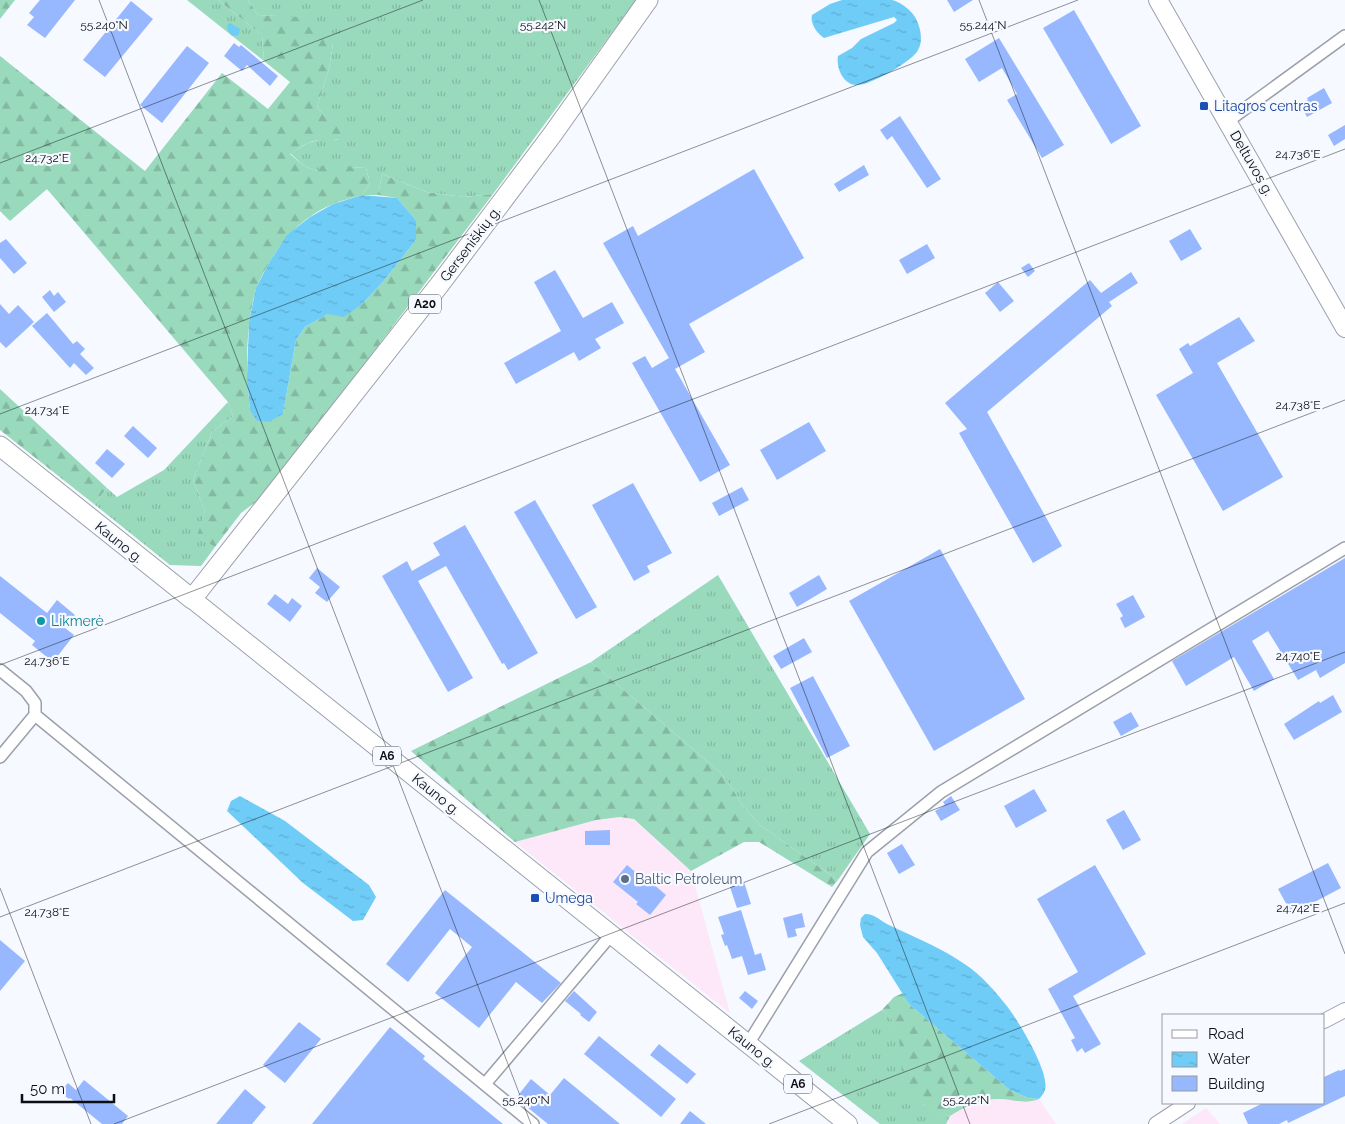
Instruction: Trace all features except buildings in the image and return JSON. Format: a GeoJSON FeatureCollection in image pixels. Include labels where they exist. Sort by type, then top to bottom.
{"type":"FeatureCollection","features":[{"type":"Feature","properties":{"kind":"highway","name":"Gerseniškių g."},"geometry":{"type":"LineString","coordinates":[[192,599],[440,284],[552,135],[648,0]]}},
{"type":"Feature","properties":{"kind":"highway","name":"Kauno g."},"geometry":{"type":"LineString","coordinates":[[0,446],[192,599]]}},
{"type":"Feature","properties":{"kind":"main road","name":"Deltuvos g."},"geometry":{"type":"LineString","coordinates":[[1158,0],[1345,328]]}},
{"type":"Feature","properties":{"kind":"main road","name":"Kauno g."},"geometry":{"type":"LineString","coordinates":[[192,599],[848,1124]]}},
{"type":"Feature","properties":{"kind":"street"},"geometry":{"type":"LineString","coordinates":[[1228,121],[1345,36]]}},
{"type":"Feature","properties":{"kind":"street"},"geometry":{"type":"LineString","coordinates":[[748,1044],[867,852],[941,792],[1345,548]]}},
{"type":"Feature","properties":{"kind":"street"},"geometry":{"type":"LineString","coordinates":[[0,670],[26,691],[36,703],[35,715],[0,757]]}},
{"type":"Feature","properties":{"kind":"street"},"geometry":{"type":"LineString","coordinates":[[35,715],[533,1124]]}},
{"type":"Feature","properties":{"kind":"street"},"geometry":{"type":"LineString","coordinates":[[485,1084],[611,935]]}},
{"type":"Feature","properties":{"kind":"street"},"geometry":{"type":"LineString","coordinates":[[1325,1020],[1345,1010]]}},
{"type":"Feature","properties":{"kind":"street"},"geometry":{"type":"LineString","coordinates":[[1156,1124],[1186,1104]]}},
{"type":"Feature","properties":{"kind":"shaded area"},"geometry":{"type":"Polygon","coordinates":[[[620,817],[634,819],[691,871],[730,1013],[515,842],[596,820],[620,817]]]}},
{"type":"Feature","properties":{"kind":"shaded area"},"geometry":{"type":"Polygon","coordinates":[[[997,1099],[1030,1102],[1039,1099],[1056,1124],[946,1124],[950,1116],[963,1107],[985,1100],[997,1099]]]}},
{"type":"Feature","properties":{"kind":"shaded area"},"geometry":{"type":"Polygon","coordinates":[[[1206,1108],[1220,1124],[1182,1124],[1206,1108]]]}},
{"type":"Feature","properties":{"kind":"green space"},"geometry":{"type":"Polygon","coordinates":[[[0,0],[15,0],[0,19],[0,0]]]}},
{"type":"Feature","properties":{"kind":"green space"},"geometry":{"type":"Polygon","coordinates":[[[187,0],[218,0],[262,35],[264,61],[187,0]]]}},
{"type":"Feature","properties":{"kind":"green space"},"geometry":{"type":"Polygon","coordinates":[[[218,0],[248,0],[258,15],[299,17],[321,26],[333,44],[329,69],[317,107],[325,116],[338,114],[343,124],[340,140],[326,139],[314,141],[290,154],[304,166],[317,171],[327,161],[346,160],[350,167],[366,168],[370,183],[362,195],[333,204],[301,223],[277,250],[264,272],[256,289],[252,304],[248,334],[247,364],[250,410],[283,414],[296,340],[305,327],[328,314],[362,304],[382,283],[416,240],[416,220],[397,198],[378,195],[382,174],[426,192],[464,197],[493,194],[265,495],[241,513],[215,547],[197,536],[205,511],[193,480],[212,432],[233,416],[228,402],[47,189],[10,221],[0,211],[0,56],[145,171],[222,73],[268,109],[290,82],[264,61],[262,35],[218,0]]]}},
{"type":"Feature","properties":{"kind":"green space"},"geometry":{"type":"Polygon","coordinates":[[[248,0],[636,0],[493,194],[464,197],[426,192],[382,174],[378,195],[362,195],[370,183],[366,168],[350,167],[317,171],[304,166],[290,153],[308,143],[325,138],[340,140],[317,107],[329,69],[333,44],[277,16],[258,15],[248,0]]]}},
{"type":"Feature","properties":{"kind":"green space"},"geometry":{"type":"Polygon","coordinates":[[[0,389],[107,488],[94,504],[0,430],[0,389]]]}},
{"type":"Feature","properties":{"kind":"green space"},"geometry":{"type":"Polygon","coordinates":[[[228,402],[233,416],[212,432],[193,480],[205,511],[198,536],[215,547],[201,566],[170,565],[94,504],[107,488],[117,497],[164,470],[228,402]]]}},
{"type":"Feature","properties":{"kind":"green space"},"geometry":{"type":"Polygon","coordinates":[[[718,575],[870,834],[838,880],[761,826],[743,806],[720,772],[591,662],[718,575]]]}},
{"type":"Feature","properties":{"kind":"green space"},"geometry":{"type":"Polygon","coordinates":[[[591,662],[720,772],[743,806],[761,826],[838,880],[832,887],[759,842],[744,842],[691,871],[634,819],[620,817],[596,820],[515,842],[411,751],[591,662]]]}},
{"type":"Feature","properties":{"kind":"green space"},"geometry":{"type":"Polygon","coordinates":[[[903,993],[909,1004],[1010,1090],[1026,1097],[1039,1099],[1029,1102],[999,1099],[986,1100],[967,1106],[950,1116],[915,1100],[903,1085],[897,1030],[889,1016],[882,1010],[894,997],[903,993]]]}},
{"type":"Feature","properties":{"kind":"green space"},"geometry":{"type":"Polygon","coordinates":[[[882,1010],[895,1024],[898,1033],[902,1054],[903,1084],[923,1105],[950,1116],[946,1124],[880,1124],[799,1061],[882,1010]]]}},
{"type":"Feature","properties":{"kind":"water"},"geometry":{"type":"Polygon","coordinates":[[[842,0],[892,0],[903,5],[913,14],[918,24],[921,39],[920,47],[908,60],[880,78],[862,85],[847,82],[839,70],[838,56],[852,48],[861,39],[897,20],[894,17],[824,38],[815,28],[812,22],[812,15],[830,4],[842,0]]]}},
{"type":"Feature","properties":{"kind":"water"},"geometry":{"type":"Polygon","coordinates":[[[230,23],[240,29],[239,35],[232,36],[228,31],[227,25],[230,23]]]}},
{"type":"Feature","properties":{"kind":"water"},"geometry":{"type":"Polygon","coordinates":[[[362,195],[397,198],[416,220],[416,240],[382,283],[362,304],[344,317],[328,314],[305,327],[296,340],[283,414],[270,421],[257,421],[250,410],[247,378],[249,322],[256,288],[270,261],[287,235],[310,217],[333,204],[362,195]]]}},
{"type":"Feature","properties":{"kind":"water"},"geometry":{"type":"Polygon","coordinates":[[[240,796],[285,821],[369,885],[376,897],[363,920],[353,921],[303,883],[227,811],[231,801],[240,796]]]}},
{"type":"Feature","properties":{"kind":"water"},"geometry":{"type":"Polygon","coordinates":[[[865,914],[869,914],[957,959],[972,969],[988,984],[1011,1012],[1038,1059],[1045,1082],[1045,1090],[1039,1099],[1026,1097],[1010,1090],[909,1004],[877,953],[863,937],[860,925],[861,918],[865,914]]]}},
{"type":"Feature","properties":{"kind":"place","name":"Litagros centras"},"geometry":{"type":"Point","coordinates":[1204,106]}},
{"type":"Feature","properties":{"kind":"place","name":"Likmerė"},"geometry":{"type":"Point","coordinates":[41,621]}},
{"type":"Feature","properties":{"kind":"place","name":"Baltic Petroleum"},"geometry":{"type":"Point","coordinates":[625,879]}},
{"type":"Feature","properties":{"kind":"place","name":"Umega"},"geometry":{"type":"Point","coordinates":[535,898]}}]}
